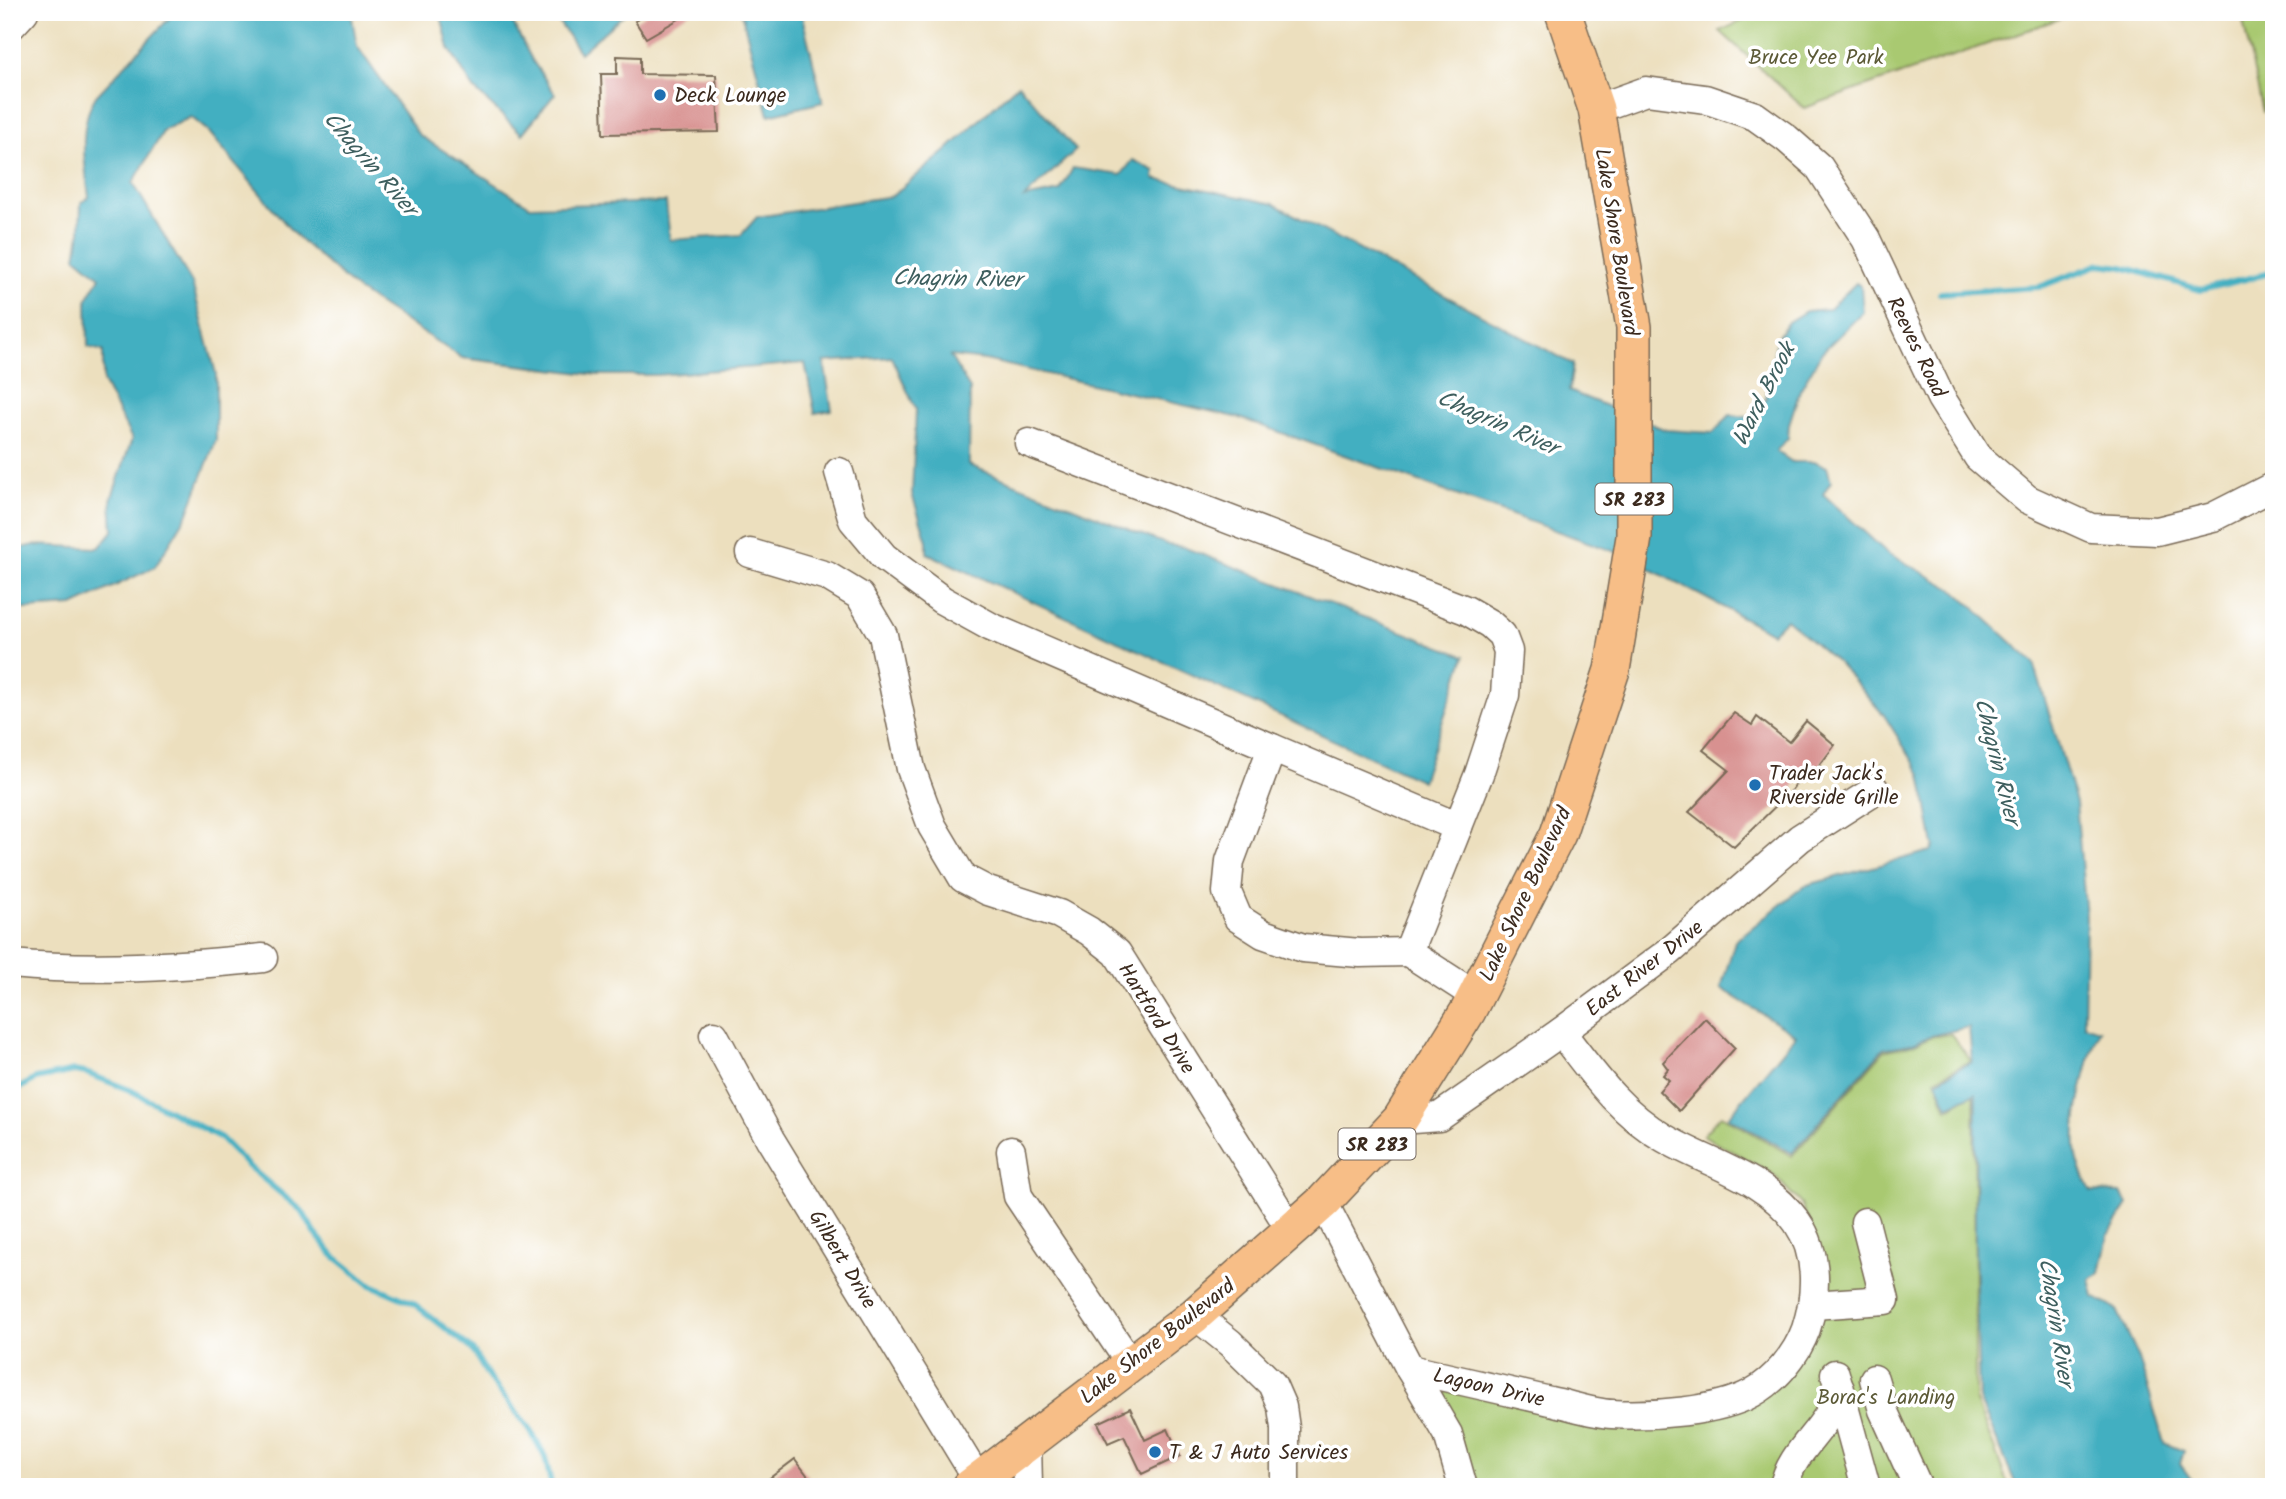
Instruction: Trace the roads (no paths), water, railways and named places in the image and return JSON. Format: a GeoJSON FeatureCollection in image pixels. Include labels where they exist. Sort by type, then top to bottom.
{"type":"FeatureCollection","features":[{"type":"Feature","properties":{"kind":"main road","name":"Lake Shore Boulevard"},"geometry":{"type":"LineString","coordinates":[[974,1483],[1195,1315],[1323,1202],[1400,1120],[1476,996],[1558,834],[1612,670],[1634,537],[1634,327],[1596,108],[1563,12]]}},
{"type":"Feature","properties":{"kind":"street"},"geometry":{"type":"LineString","coordinates":[[12,25],[24,12]]}},
{"type":"Feature","properties":{"kind":"street","name":"Reeves Road"},"geometry":{"type":"LineString","coordinates":[[1596,108],[1647,91],[1705,99],[1755,116],[1786,138],[1819,167],[1866,239],[1941,398],[1956,422],[1978,457],[2027,499],[2091,528],[2157,531],[2213,517],[2274,486]]}},
{"type":"Feature","properties":{"kind":"street"},"geometry":{"type":"LineString","coordinates":[[1029,443],[1466,610],[1490,624],[1502,635],[1508,652],[1505,695],[1458,827],[1408,952]]}},
{"type":"Feature","properties":{"kind":"street"},"geometry":{"type":"LineString","coordinates":[[839,472],[853,520],[884,557],[942,600],[991,627],[1458,827]]}},
{"type":"Feature","properties":{"kind":"street","name":"Hartford Drive"},"geometry":{"type":"LineString","coordinates":[[750,553],[827,576],[860,596],[883,635],[911,769],[932,826],[963,878],[988,891],[1059,914],[1089,931],[1117,954],[1291,1230]]}},
{"type":"Feature","properties":{"kind":"street"},"geometry":{"type":"LineString","coordinates":[[1272,748],[1230,861],[1227,892],[1238,918],[1264,934],[1303,948],[1360,953],[1408,952],[1476,996]]}},
{"type":"Feature","properties":{"kind":"street","name":"East River Drive"},"geometry":{"type":"LineString","coordinates":[[1400,1120],[1438,1117],[1562,1032],[1670,951],[1800,838],[1875,790]]}},
{"type":"Feature","properties":{"kind":"street"},"geometry":{"type":"LineString","coordinates":[[12,964],[67,969],[203,965],[263,958]]}},
{"type":"Feature","properties":{"kind":"street","name":"Lagoon Drive"},"geometry":{"type":"LineString","coordinates":[[1323,1202],[1410,1369],[1609,1414],[1660,1414],[1707,1408],[1752,1393],[1780,1371],[1801,1344],[1814,1305],[1813,1259],[1797,1223],[1764,1189],[1723,1165],[1663,1138],[1619,1106],[1562,1032]]}},
{"type":"Feature","properties":{"kind":"street","name":"Gilbert Drive"},"geometry":{"type":"LineString","coordinates":[[714,1035],[770,1139],[974,1483]]}},
{"type":"Feature","properties":{"kind":"street"},"geometry":{"type":"LineString","coordinates":[[1011,1151],[1018,1196],[1130,1363]]}},
{"type":"Feature","properties":{"kind":"street"},"geometry":{"type":"LineString","coordinates":[[1814,1305],[1885,1300],[1865,1222]]}},
{"type":"Feature","properties":{"kind":"street"},"geometry":{"type":"LineString","coordinates":[[1195,1315],[1230,1343],[1272,1384],[1282,1407],[1285,1428],[1286,1487]]}},
{"type":"Feature","properties":{"kind":"street"},"geometry":{"type":"LineString","coordinates":[[1410,1369],[1448,1434],[1463,1487]]}},
{"type":"Feature","properties":{"kind":"street"},"geometry":{"type":"LineString","coordinates":[[1874,1379],[1883,1410],[1918,1487]]}},
{"type":"Feature","properties":{"kind":"street"},"geometry":{"type":"LineString","coordinates":[[1784,1487],[1785,1479],[1808,1440],[1834,1407],[1837,1381],[1866,1487]]}},
{"type":"Feature","properties":{"kind":"street"},"geometry":{"type":"LineString","coordinates":[[1027,1442],[1028,1487]]}},
{"type":"Feature","properties":{"kind":"water","name":"Chagrin River"},"geometry":{"type":"Polygon","coordinates":[[[175,12],[351,12],[357,46],[419,135],[530,206],[666,202],[670,240],[741,235],[757,217],[892,196],[946,151],[1018,84],[1076,150],[1024,198],[1060,191],[1073,168],[1121,175],[1133,160],[1155,171],[1154,179],[1274,204],[1573,364],[1569,391],[1666,430],[1713,433],[1730,415],[1757,418],[1766,398],[1777,338],[1788,322],[1806,311],[1829,309],[1856,283],[1861,286],[1863,312],[1822,352],[1800,390],[1789,424],[1788,438],[1776,451],[1792,462],[1816,462],[1827,467],[1831,481],[1823,494],[1886,552],[1956,591],[2034,663],[2076,803],[2086,917],[2084,1025],[2100,1030],[2081,1092],[2076,1126],[2077,1156],[2091,1192],[2121,1193],[2128,1205],[2108,1236],[2100,1273],[2090,1279],[2094,1297],[2117,1310],[2139,1358],[2164,1443],[2184,1451],[2180,1464],[2194,1483],[2220,1481],[2229,1487],[2017,1487],[1979,1399],[1975,1242],[1976,1093],[1948,1106],[1936,1081],[1972,1062],[1969,1027],[1930,1036],[1915,1043],[1883,1049],[1792,1153],[1728,1117],[1796,1035],[1721,988],[1735,941],[1804,886],[1931,851],[1934,846],[1921,774],[1884,715],[1840,665],[1786,619],[1772,633],[1624,555],[1240,418],[985,360],[950,356],[970,389],[969,465],[1168,545],[1183,547],[1465,656],[1422,781],[927,553],[927,541],[912,494],[916,410],[892,357],[824,362],[832,410],[815,413],[805,363],[657,375],[598,375],[462,358],[356,289],[294,234],[209,132],[191,117],[164,130],[133,183],[192,283],[216,374],[216,440],[187,515],[155,567],[73,606],[12,610],[12,550],[35,545],[99,548],[113,531],[111,500],[132,439],[103,382],[103,351],[88,347],[87,299],[100,277],[76,257],[81,203],[89,197],[84,132],[90,107],[96,96],[175,12]]]}},
{"type":"Feature","properties":{"kind":"water"},"geometry":{"type":"Polygon","coordinates":[[[440,12],[507,12],[532,60],[555,94],[522,134],[474,89],[449,48],[440,12]]]}},
{"type":"Feature","properties":{"kind":"water"},"geometry":{"type":"Polygon","coordinates":[[[558,12],[627,12],[580,53],[556,18],[558,12]]]}},
{"type":"Feature","properties":{"kind":"water"},"geometry":{"type":"Polygon","coordinates":[[[741,12],[801,12],[823,102],[769,115],[741,12]]]}},
{"type":"Feature","properties":{"kind":"waterway","name":"Ward Brook"},"geometry":{"type":"LineString","coordinates":[[1940,293],[2039,287],[2100,264],[2123,267],[2201,290],[2274,272]]}},
{"type":"Feature","properties":{"kind":"waterway"},"geometry":{"type":"LineString","coordinates":[[12,1092],[36,1079],[74,1071],[86,1073],[130,1090],[221,1138],[248,1166],[302,1211],[333,1255],[369,1284],[413,1303],[472,1349],[489,1378],[529,1428],[545,1457],[552,1487]]}},
{"type":"Feature","properties":{"kind":"place","name":"Deck Lounge"},"geometry":{"type":"Point","coordinates":[660,95]}},
{"type":"Feature","properties":{"kind":"place","name":"Trader Jack's Riverside Grille"},"geometry":{"type":"Point","coordinates":[1755,785]}},
{"type":"Feature","properties":{"kind":"place","name":"T & J Auto Services"},"geometry":{"type":"Point","coordinates":[1155,1452]}},
{"type":"Feature","properties":{"kind":"park label","name":"Bruce Yee Park"},"geometry":{"type":"Point","coordinates":[1816,57]}},
{"type":"Feature","properties":{"kind":"park label","name":"Borac's Landing"},"geometry":{"type":"Point","coordinates":[1886,1397]}}]}
